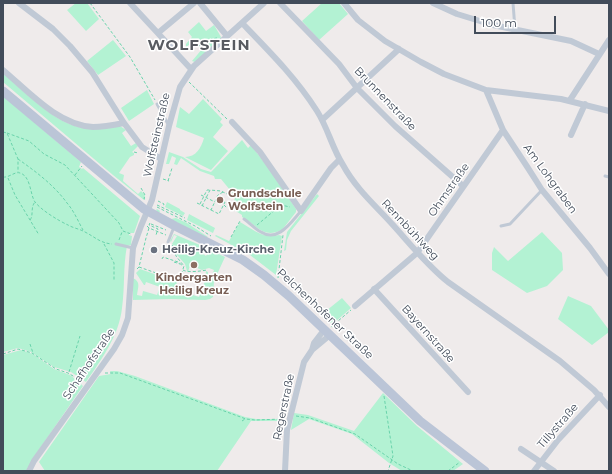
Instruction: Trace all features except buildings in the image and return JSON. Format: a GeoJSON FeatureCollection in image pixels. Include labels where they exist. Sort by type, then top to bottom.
{"type":"FeatureCollection","features":[{"type":"Feature","properties":{"kind":"main road","name":"Pelchenhofener Straße"},"geometry":{"type":"LineString","coordinates":[[3,91],[148,212],[172,228],[225,251],[252,266],[272,281],[328,331],[420,422],[464,457],[485,471]]}},
{"type":"Feature","properties":{"kind":"street"},"geometry":{"type":"LineString","coordinates":[[19,3],[53,29],[70,46],[92,72],[142,147],[161,159]]}},
{"type":"Feature","properties":{"kind":"street"},"geometry":{"type":"LineString","coordinates":[[130,3],[191,69]]}},
{"type":"Feature","properties":{"kind":"street"},"geometry":{"type":"LineString","coordinates":[[158,33],[194,3]]}},
{"type":"Feature","properties":{"kind":"street"},"geometry":{"type":"LineString","coordinates":[[200,3],[225,38]]}},
{"type":"Feature","properties":{"kind":"street","name":"Wolfsteinstraße"},"geometry":{"type":"LineString","coordinates":[[148,212],[154,194],[177,93],[185,78],[191,69],[264,3]]}},
{"type":"Feature","properties":{"kind":"street","name":"Brunnenstraße"},"geometry":{"type":"LineString","coordinates":[[280,3],[339,64],[357,88],[395,126],[463,186]]}},
{"type":"Feature","properties":{"kind":"street"},"geometry":{"type":"LineString","coordinates":[[344,3],[364,24],[399,49],[444,74],[486,90],[570,100],[609,111]]}},
{"type":"Feature","properties":{"kind":"street"},"geometry":{"type":"LineString","coordinates":[[433,3],[457,14],[479,21],[571,41],[599,54]]}},
{"type":"Feature","properties":{"kind":"street","name":"Rennbühlweg"},"geometry":{"type":"LineString","coordinates":[[242,23],[284,67],[309,99],[322,120],[339,160],[361,191],[417,253],[439,275],[560,361],[600,396],[609,407]]}},
{"type":"Feature","properties":{"kind":"street"},"geometry":{"type":"LineString","coordinates":[[570,100],[609,40]]}},
{"type":"Feature","properties":{"kind":"street"},"geometry":{"type":"LineString","coordinates":[[322,120],[399,49]]}},
{"type":"Feature","properties":{"kind":"street"},"geometry":{"type":"LineString","coordinates":[[3,70],[53,112],[66,120],[94,127],[124,122]]}},
{"type":"Feature","properties":{"kind":"street","name":"Am Lohgraben"},"geometry":{"type":"LineString","coordinates":[[486,90],[503,130],[542,190],[590,248],[609,274]]}},
{"type":"Feature","properties":{"kind":"street"},"geometry":{"type":"LineString","coordinates":[[571,135],[586,104]]}},
{"type":"Feature","properties":{"kind":"street"},"geometry":{"type":"LineString","coordinates":[[232,122],[260,152],[301,211],[331,168],[339,160]]}},
{"type":"Feature","properties":{"kind":"street","name":"Ohmstraße"},"geometry":{"type":"LineString","coordinates":[[355,306],[417,253],[503,130]]}},
{"type":"Feature","properties":{"kind":"street","name":"Schafhofstraße"},"geometry":{"type":"LineString","coordinates":[[29,471],[34,461],[119,341],[124,329],[129,307],[134,248],[141,226],[148,212]]}},
{"type":"Feature","properties":{"kind":"street","name":"Bayernstraße"},"geometry":{"type":"LineString","coordinates":[[374,289],[468,392]]}},
{"type":"Feature","properties":{"kind":"street","name":"Regerstraße"},"geometry":{"type":"LineString","coordinates":[[285,471],[286,442],[290,418],[304,362],[328,331]]}},
{"type":"Feature","properties":{"kind":"street","name":"Tillystraße"},"geometry":{"type":"LineString","coordinates":[[534,471],[568,429],[600,396]]}},
{"type":"Feature","properties":{"kind":"street"},"geometry":{"type":"LineString","coordinates":[[521,449],[554,471]]}},
{"type":"Feature","properties":{"kind":"lane"},"geometry":{"type":"LineString","coordinates":[[513,3],[514,29]]}},
{"type":"Feature","properties":{"kind":"lane"},"geometry":{"type":"LineString","coordinates":[[157,104],[169,126]]}},
{"type":"Feature","properties":{"kind":"lane"},"geometry":{"type":"LineString","coordinates":[[501,226],[510,224],[542,190]]}},
{"type":"Feature","properties":{"kind":"lane"},"geometry":{"type":"LineString","coordinates":[[244,219],[266,235],[275,234],[283,231],[301,211]]}},
{"type":"Feature","properties":{"kind":"lane"},"geometry":{"type":"LineString","coordinates":[[169,243],[172,228]]}},
{"type":"Feature","properties":{"kind":"lane"},"geometry":{"type":"LineString","coordinates":[[116,244],[134,248]]}},
{"type":"Feature","properties":{"kind":"path"},"geometry":{"type":"LineString","coordinates":[[90,3],[130,56],[157,104]]}},
{"type":"Feature","properties":{"kind":"path"},"geometry":{"type":"LineString","coordinates":[[198,45],[203,47],[210,39],[225,38]]}},
{"type":"Feature","properties":{"kind":"path"},"geometry":{"type":"LineString","coordinates":[[185,78],[224,118],[232,122]]}},
{"type":"Feature","properties":{"kind":"path"},"geometry":{"type":"LineString","coordinates":[[3,132],[28,141],[44,154],[65,165],[119,223],[123,231],[132,234]]}},
{"type":"Feature","properties":{"kind":"path"},"geometry":{"type":"LineString","coordinates":[[7,133],[18,159],[18,173]]}},
{"type":"Feature","properties":{"kind":"path"},"geometry":{"type":"LineString","coordinates":[[134,152],[138,153]]}},
{"type":"Feature","properties":{"kind":"path"},"geometry":{"type":"LineString","coordinates":[[18,159],[45,179],[67,202],[84,231]]}},
{"type":"Feature","properties":{"kind":"path"},"geometry":{"type":"LineString","coordinates":[[74,175],[86,161]]}},
{"type":"Feature","properties":{"kind":"path"},"geometry":{"type":"LineString","coordinates":[[164,180],[169,181],[172,168]]}},
{"type":"Feature","properties":{"kind":"path"},"geometry":{"type":"LineString","coordinates":[[3,177],[8,178],[18,173]]}},
{"type":"Feature","properties":{"kind":"path"},"geometry":{"type":"LineString","coordinates":[[18,173],[22,174],[26,179],[35,202],[59,221],[84,231],[104,243],[116,244],[123,231]]}},
{"type":"Feature","properties":{"kind":"path"},"geometry":{"type":"LineString","coordinates":[[8,178],[15,195],[39,235]]}},
{"type":"Feature","properties":{"kind":"path"},"geometry":{"type":"LineString","coordinates":[[141,188],[145,195],[144,199],[146,200]]}},
{"type":"Feature","properties":{"kind":"path"},"geometry":{"type":"LineString","coordinates":[[200,204],[207,190],[221,191],[227,194],[232,189]]}},
{"type":"Feature","properties":{"kind":"path"},"geometry":{"type":"LineString","coordinates":[[202,206],[210,190]]}},
{"type":"Feature","properties":{"kind":"path"},"geometry":{"type":"LineString","coordinates":[[211,210],[218,195],[223,192]]}},
{"type":"Feature","properties":{"kind":"path"},"geometry":{"type":"LineString","coordinates":[[201,195],[215,202]]}},
{"type":"Feature","properties":{"kind":"path"},"geometry":{"type":"LineString","coordinates":[[216,198],[225,202],[224,205],[227,208]]}},
{"type":"Feature","properties":{"kind":"path"},"geometry":{"type":"LineString","coordinates":[[157,200],[164,204]]}},
{"type":"Feature","properties":{"kind":"path"},"geometry":{"type":"LineString","coordinates":[[30,220],[32,216],[32,206],[35,202]]}},
{"type":"Feature","properties":{"kind":"path"},"geometry":{"type":"LineString","coordinates":[[162,208],[166,202]]}},
{"type":"Feature","properties":{"kind":"path"},"geometry":{"type":"LineString","coordinates":[[197,203],[219,214],[224,205]]}},
{"type":"Feature","properties":{"kind":"path"},"geometry":{"type":"LineString","coordinates":[[231,237],[240,221],[254,226],[260,223],[264,217],[281,205],[290,207],[296,204]]}},
{"type":"Feature","properties":{"kind":"path"},"geometry":{"type":"LineString","coordinates":[[157,205],[184,219],[186,215]]}},
{"type":"Feature","properties":{"kind":"path"},"geometry":{"type":"LineString","coordinates":[[157,236],[158,229],[149,224],[164,230],[172,228]]}},
{"type":"Feature","properties":{"kind":"path"},"geometry":{"type":"LineString","coordinates":[[147,225],[149,228],[169,236]]}},
{"type":"Feature","properties":{"kind":"path"},"geometry":{"type":"LineString","coordinates":[[149,228],[140,267],[181,281]]}},
{"type":"Feature","properties":{"kind":"path"},"geometry":{"type":"LineString","coordinates":[[278,278],[283,231]]}},
{"type":"Feature","properties":{"kind":"path"},"geometry":{"type":"LineString","coordinates":[[104,243],[114,263],[114,281]]}},
{"type":"Feature","properties":{"kind":"path"},"geometry":{"type":"LineString","coordinates":[[169,243],[174,248],[176,256],[184,266]]}},
{"type":"Feature","properties":{"kind":"path"},"geometry":{"type":"LineString","coordinates":[[162,259],[163,257],[178,262],[184,266]]}},
{"type":"Feature","properties":{"kind":"path"},"geometry":{"type":"LineString","coordinates":[[174,262],[181,264]]}},
{"type":"Feature","properties":{"kind":"path"},"geometry":{"type":"LineString","coordinates":[[179,280],[184,266]]}},
{"type":"Feature","properties":{"kind":"path"},"geometry":{"type":"LineString","coordinates":[[183,270],[188,272],[207,270]]}},
{"type":"Feature","properties":{"kind":"path"},"geometry":{"type":"LineString","coordinates":[[328,331],[355,306]]}},
{"type":"Feature","properties":{"kind":"path"},"geometry":{"type":"LineString","coordinates":[[68,373],[80,336]]}},
{"type":"Feature","properties":{"kind":"path"},"geometry":{"type":"LineString","coordinates":[[30,344],[34,354]]}},
{"type":"Feature","properties":{"kind":"path"},"geometry":{"type":"LineString","coordinates":[[3,354],[19,349],[34,354],[56,369],[68,373],[87,386]]}},
{"type":"Feature","properties":{"kind":"path"},"geometry":{"type":"LineString","coordinates":[[111,372],[117,372],[129,376],[246,419],[283,420],[297,416],[310,418],[355,434],[392,460],[413,471]]}},
{"type":"Feature","properties":{"kind":"path"},"geometry":{"type":"LineString","coordinates":[[386,388],[383,394],[384,406],[392,451],[392,460],[388,471]]}},
{"type":"Feature","properties":{"kind":"path"},"geometry":{"type":"LineString","coordinates":[[242,421],[246,419]]}},
{"type":"Feature","properties":{"kind":"path"},"geometry":{"type":"LineString","coordinates":[[448,471],[464,457]]}},
{"type":"Feature","properties":{"kind":"green space"},"geometry":{"type":"Polygon","coordinates":[[[76,3],[87,3],[99,19],[86,31],[67,10],[76,3]]]}},
{"type":"Feature","properties":{"kind":"green space"},"geometry":{"type":"Polygon","coordinates":[[[322,3],[339,3],[348,14],[319,40],[302,21],[322,3]]]}},
{"type":"Feature","properties":{"kind":"green space"},"geometry":{"type":"Polygon","coordinates":[[[199,22],[206,31],[214,25],[221,37],[220,40],[195,62],[192,61],[203,48],[196,40],[186,47],[186,44],[192,37],[188,32],[199,22]]]}},
{"type":"Feature","properties":{"kind":"green space"},"geometry":{"type":"Polygon","coordinates":[[[113,40],[126,56],[98,75],[87,61],[113,40]]]}},
{"type":"Feature","properties":{"kind":"green space"},"geometry":{"type":"Polygon","coordinates":[[[3,73],[42,107],[64,122],[86,128],[120,126],[126,130],[122,133],[131,146],[136,143],[138,146],[132,152],[134,155],[130,157],[119,173],[124,175],[123,181],[138,194],[141,191],[145,195],[144,200],[3,82],[3,73]]]}},
{"type":"Feature","properties":{"kind":"green space"},"geometry":{"type":"Polygon","coordinates":[[[147,90],[154,104],[129,121],[121,108],[147,90]]]}},
{"type":"Feature","properties":{"kind":"green space"},"geometry":{"type":"Polygon","coordinates":[[[3,96],[81,162],[79,167],[82,169],[83,168],[140,216],[134,233],[129,233],[129,235],[132,236],[131,245],[127,246],[122,308],[117,328],[98,365],[86,382],[71,372],[54,367],[31,352],[18,348],[3,352],[3,96]]]}},
{"type":"Feature","properties":{"kind":"green space"},"geometry":{"type":"Polygon","coordinates":[[[203,99],[222,119],[220,122],[223,125],[213,137],[228,151],[211,170],[185,157],[189,157],[198,151],[204,138],[176,127],[180,107],[189,114],[203,99]]]}},
{"type":"Feature","properties":{"kind":"green space"},"geometry":{"type":"Polygon","coordinates":[[[242,140],[248,148],[251,145],[296,209],[296,212],[282,230],[269,233],[260,230],[231,208],[234,203],[235,196],[231,191],[232,190],[230,190],[221,179],[215,179],[214,176],[200,171],[181,158],[177,165],[174,164],[176,158],[172,156],[169,164],[166,164],[169,152],[183,157],[201,169],[211,172],[242,140]]]}},
{"type":"Feature","properties":{"kind":"green space"},"geometry":{"type":"Polygon","coordinates":[[[317,194],[319,196],[291,231],[287,240],[286,250],[284,251],[287,232],[317,194]]]}},
{"type":"Feature","properties":{"kind":"green space"},"geometry":{"type":"Polygon","coordinates":[[[167,202],[185,213],[183,216],[165,207],[167,202]]]}},
{"type":"Feature","properties":{"kind":"green space"},"geometry":{"type":"Polygon","coordinates":[[[157,209],[160,211],[159,213],[171,219],[176,218],[187,223],[208,237],[205,237],[158,213],[156,210],[157,209]]]}},
{"type":"Feature","properties":{"kind":"green space"},"geometry":{"type":"Polygon","coordinates":[[[189,214],[215,228],[213,233],[187,220],[189,214]]]}},
{"type":"Feature","properties":{"kind":"green space"},"geometry":{"type":"Polygon","coordinates":[[[240,222],[263,235],[282,236],[276,275],[250,255],[215,236],[216,235],[229,241],[240,222]]]}},
{"type":"Feature","properties":{"kind":"green space"},"geometry":{"type":"Polygon","coordinates":[[[542,232],[562,253],[563,270],[547,286],[527,293],[492,270],[492,253],[494,247],[508,261],[542,232]]]}},
{"type":"Feature","properties":{"kind":"green space"},"geometry":{"type":"Polygon","coordinates":[[[174,234],[207,248],[203,254],[206,256],[210,250],[225,257],[214,281],[213,297],[205,300],[133,300],[133,278],[138,283],[137,295],[142,296],[143,291],[157,295],[160,287],[146,282],[144,285],[136,273],[140,269],[177,282],[175,289],[199,297],[205,281],[206,271],[208,274],[212,275],[214,270],[209,268],[202,270],[190,265],[188,272],[185,264],[177,255],[175,247],[172,244],[177,236],[174,235],[171,242],[170,241],[174,234]]]}},
{"type":"Feature","properties":{"kind":"green space"},"geometry":{"type":"Polygon","coordinates":[[[568,296],[591,306],[609,330],[609,332],[592,345],[558,319],[568,296]]]}},
{"type":"Feature","properties":{"kind":"green space"},"geometry":{"type":"Polygon","coordinates":[[[342,298],[351,308],[335,322],[330,323],[321,315],[342,298]]]}},
{"type":"Feature","properties":{"kind":"green space"},"geometry":{"type":"Polygon","coordinates":[[[21,350],[33,354],[54,369],[70,375],[83,386],[26,471],[3,471],[3,355],[21,350]]]}},
{"type":"Feature","properties":{"kind":"green space"},"geometry":{"type":"Polygon","coordinates":[[[110,371],[117,371],[135,376],[245,417],[256,419],[284,419],[284,421],[251,421],[217,471],[45,471],[39,462],[99,376],[111,374],[110,371]]]}},
{"type":"Feature","properties":{"kind":"green space"},"geometry":{"type":"Polygon","coordinates":[[[383,393],[417,426],[463,464],[453,471],[402,471],[389,463],[352,434],[309,419],[291,430],[294,413],[308,415],[354,431],[383,393]]]}},
{"type":"Feature","properties":{"kind":"place","name":"Grundschule Wolfstein"},"geometry":{"type":"Point","coordinates":[220,200]}},
{"type":"Feature","properties":{"kind":"place","name":"Heilig-Kreuz-Kirche"},"geometry":{"type":"Point","coordinates":[154,250]}},
{"type":"Feature","properties":{"kind":"place","name":"Kindergarten Heilig Kreuz"},"geometry":{"type":"Point","coordinates":[194,265]}},
{"type":"Feature","properties":{"kind":"district","name":"WOLFSTEIN"},"geometry":{"type":"Point","coordinates":[199,46]}}]}
